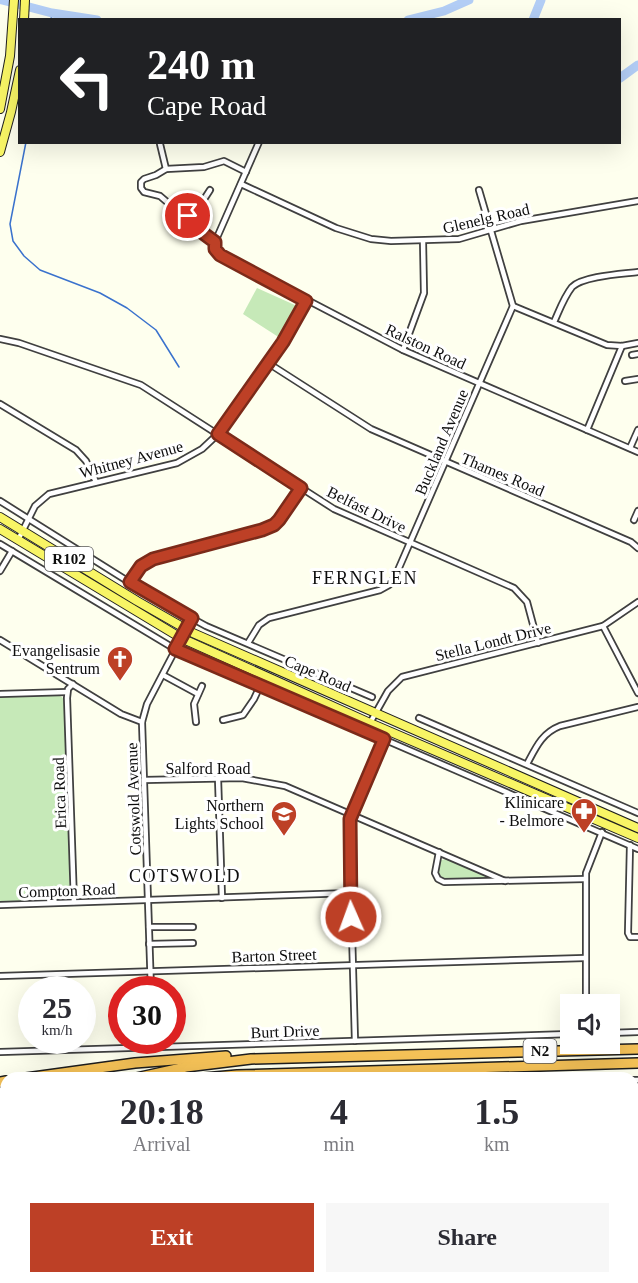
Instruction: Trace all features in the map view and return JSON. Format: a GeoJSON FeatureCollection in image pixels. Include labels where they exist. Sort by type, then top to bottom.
{"type":"FeatureCollection","features":[{"type":"Feature","properties":{"kind":"highway","name":"N2"},"geometry":{"type":"LineString","coordinates":[[163,1072],[251,1059],[638,1048]]}},
{"type":"Feature","properties":{"kind":"highway"},"geometry":{"type":"LineString","coordinates":[[68,1072],[200,1057],[243,1056],[251,1059]]}},
{"type":"Feature","properties":{"kind":"highway","name":"N2"},"geometry":{"type":"LineString","coordinates":[[348,1072],[638,1063]]}},
{"type":"Feature","properties":{"kind":"highway"},"geometry":{"type":"LineString","coordinates":[[374,1072],[385,1071]]}},
{"type":"Feature","properties":{"kind":"main road"},"geometry":{"type":"LineString","coordinates":[[0,110],[12,31],[14,0]]}},
{"type":"Feature","properties":{"kind":"main road"},"geometry":{"type":"LineString","coordinates":[[24,18],[25,0]]}},
{"type":"Feature","properties":{"kind":"main road"},"geometry":{"type":"LineString","coordinates":[[0,152],[18,79]]}},
{"type":"Feature","properties":{"kind":"main road","name":"Cape Road"},"geometry":{"type":"LineString","coordinates":[[0,517],[186,629],[638,828]]}},
{"type":"Feature","properties":{"kind":"main road","name":"Cape Road"},"geometry":{"type":"LineString","coordinates":[[0,529],[181,638],[370,723],[638,838]]}},
{"type":"Feature","properties":{"kind":"main road"},"geometry":{"type":"LineString","coordinates":[[606,823],[610,815]]}},
{"type":"Feature","properties":{"kind":"street"},"geometry":{"type":"LineString","coordinates":[[160,144],[166,169],[204,168],[225,161],[246,172]]}},
{"type":"Feature","properties":{"kind":"street"},"geometry":{"type":"LineString","coordinates":[[215,244],[258,144]]}},
{"type":"Feature","properties":{"kind":"street","name":"Ralston Road"},"geometry":{"type":"LineString","coordinates":[[166,169],[156,176],[144,179],[141,182],[141,189],[183,209],[192,225],[215,244],[220,255],[403,350],[638,452]]}},
{"type":"Feature","properties":{"kind":"street","name":"Glenelg Road"},"geometry":{"type":"LineString","coordinates":[[241,184],[353,235],[391,241],[459,239],[521,221],[638,201]]}},
{"type":"Feature","properties":{"kind":"street"},"geometry":{"type":"LineString","coordinates":[[188,216],[199,207],[210,190]]}},
{"type":"Feature","properties":{"kind":"street"},"geometry":{"type":"LineString","coordinates":[[479,190],[513,306],[607,345],[622,346],[638,343]]}},
{"type":"Feature","properties":{"kind":"street"},"geometry":{"type":"LineString","coordinates":[[403,350],[424,293],[423,241]]}},
{"type":"Feature","properties":{"kind":"street"},"geometry":{"type":"LineString","coordinates":[[554,322],[576,284],[586,280],[638,272]]}},
{"type":"Feature","properties":{"kind":"street","name":"Whitney Avenue"},"geometry":{"type":"LineString","coordinates":[[18,540],[39,501],[49,494],[186,460],[202,449],[218,434],[268,363],[288,334],[306,301]]}},
{"type":"Feature","properties":{"kind":"street","name":"Buckland Avenue"},"geometry":{"type":"LineString","coordinates":[[248,643],[259,625],[269,618],[385,588],[395,577],[513,306]]}},
{"type":"Feature","properties":{"kind":"street","name":"Belfast Drive"},"geometry":{"type":"LineString","coordinates":[[0,339],[19,343],[133,381],[342,513],[518,591],[527,602],[538,643]]}},
{"type":"Feature","properties":{"kind":"street"},"geometry":{"type":"LineString","coordinates":[[587,430],[622,346]]}},
{"type":"Feature","properties":{"kind":"street","name":"Thames Road"},"geometry":{"type":"LineString","coordinates":[[268,363],[371,429],[631,542],[638,548]]}},
{"type":"Feature","properties":{"kind":"street"},"geometry":{"type":"LineString","coordinates":[[625,381],[638,379]]}},
{"type":"Feature","properties":{"kind":"street"},"geometry":{"type":"LineString","coordinates":[[0,404],[76,450],[86,461],[96,482]]}},
{"type":"Feature","properties":{"kind":"street"},"geometry":{"type":"LineString","coordinates":[[630,448],[638,430]]}},
{"type":"Feature","properties":{"kind":"street"},"geometry":{"type":"LineString","coordinates":[[130,582],[141,566],[153,559],[274,525],[301,488]]}},
{"type":"Feature","properties":{"kind":"street","name":"Cape Road"},"geometry":{"type":"LineString","coordinates":[[0,501],[192,618],[372,697]]}},
{"type":"Feature","properties":{"kind":"street","name":"Cape Road"},"geometry":{"type":"LineString","coordinates":[[0,544],[175,649],[638,849]]}},
{"type":"Feature","properties":{"kind":"street"},"geometry":{"type":"LineString","coordinates":[[0,572],[12,551]]}},
{"type":"Feature","properties":{"kind":"street","name":"Stella Londt Drive"},"geometry":{"type":"LineString","coordinates":[[370,723],[388,691],[402,677],[603,626],[638,602]]}},
{"type":"Feature","properties":{"kind":"street","name":"Cotswold Avenue"},"geometry":{"type":"LineString","coordinates":[[150,976],[142,722],[147,704],[192,618]]}},
{"type":"Feature","properties":{"kind":"street"},"geometry":{"type":"LineString","coordinates":[[603,626],[638,693]]}},
{"type":"Feature","properties":{"kind":"street"},"geometry":{"type":"LineString","coordinates":[[0,640],[129,718],[142,722]]}},
{"type":"Feature","properties":{"kind":"street"},"geometry":{"type":"LineString","coordinates":[[163,675],[198,694]]}},
{"type":"Feature","properties":{"kind":"street"},"geometry":{"type":"LineString","coordinates":[[0,694],[67,692],[73,684]]}},
{"type":"Feature","properties":{"kind":"street"},"geometry":{"type":"LineString","coordinates":[[195,722],[194,706],[202,686]]}},
{"type":"Feature","properties":{"kind":"street"},"geometry":{"type":"LineString","coordinates":[[223,720],[243,715],[261,686]]}},
{"type":"Feature","properties":{"kind":"street","name":"Erica Road"},"geometry":{"type":"LineString","coordinates":[[67,692],[75,902]]}},
{"type":"Feature","properties":{"kind":"street"},"geometry":{"type":"LineString","coordinates":[[527,764],[541,738],[550,730],[638,707]]}},
{"type":"Feature","properties":{"kind":"street"},"geometry":{"type":"LineString","coordinates":[[419,718],[638,813]]}},
{"type":"Feature","properties":{"kind":"street"},"geometry":{"type":"LineString","coordinates":[[355,1041],[349,825],[351,814],[384,739]]}},
{"type":"Feature","properties":{"kind":"street"},"geometry":{"type":"LineString","coordinates":[[218,778],[222,898]]}},
{"type":"Feature","properties":{"kind":"street","name":"Salford Road"},"geometry":{"type":"LineString","coordinates":[[144,780],[242,778],[272,783],[298,791],[505,880]]}},
{"type":"Feature","properties":{"kind":"street"},"geometry":{"type":"LineString","coordinates":[[586,994],[585,879],[588,864],[602,832]]}},
{"type":"Feature","properties":{"kind":"street"},"geometry":{"type":"LineString","coordinates":[[630,845],[628,933],[631,937],[638,937]]}},
{"type":"Feature","properties":{"kind":"street","name":"Salford Road"},"geometry":{"type":"LineString","coordinates":[[439,852],[435,873],[441,881],[585,879]]}},
{"type":"Feature","properties":{"kind":"street","name":"Compton Road"},"geometry":{"type":"LineString","coordinates":[[0,905],[350,893]]}},
{"type":"Feature","properties":{"kind":"street"},"geometry":{"type":"LineString","coordinates":[[149,927],[193,927]]}},
{"type":"Feature","properties":{"kind":"street"},"geometry":{"type":"LineString","coordinates":[[149,944],[193,943]]}},
{"type":"Feature","properties":{"kind":"street","name":"Barton Street"},"geometry":{"type":"LineString","coordinates":[[0,976],[585,958]]}},
{"type":"Feature","properties":{"kind":"street"},"geometry":{"type":"LineString","coordinates":[[620,1033],[638,1032]]}},
{"type":"Feature","properties":{"kind":"street","name":"Burt Drive"},"geometry":{"type":"LineString","coordinates":[[186,1047],[560,1034]]}},
{"type":"Feature","properties":{"kind":"street","name":"Burt Drive"},"geometry":{"type":"LineString","coordinates":[[0,1052],[108,1049]]}},
{"type":"Feature","properties":{"kind":"green space"},"geometry":{"type":"Polygon","coordinates":[[[257,288],[297,306],[280,338],[243,314],[257,288]]]}},
{"type":"Feature","properties":{"kind":"green space"},"geometry":{"type":"Polygon","coordinates":[[[58,695],[65,702],[70,896],[65,900],[0,902],[0,697],[58,695]]]}},
{"type":"Feature","properties":{"kind":"green space"},"geometry":{"type":"Polygon","coordinates":[[[446,859],[490,878],[442,879],[438,875],[438,864],[441,860],[446,859]]]}},
{"type":"Feature","properties":{"kind":"waterway"},"geometry":{"type":"LineString","coordinates":[[2,0],[52,13],[84,18]]}},
{"type":"Feature","properties":{"kind":"waterway"},"geometry":{"type":"LineString","coordinates":[[416,18],[444,11],[469,0]]}},
{"type":"Feature","properties":{"kind":"waterway"},"geometry":{"type":"LineString","coordinates":[[534,18],[541,0]]}},
{"type":"Feature","properties":{"kind":"waterway"},"geometry":{"type":"LineString","coordinates":[[51,18],[52,13]]}},
{"type":"Feature","properties":{"kind":"waterway"},"geometry":{"type":"LineString","coordinates":[[621,77],[638,65]]}},
{"type":"Feature","properties":{"kind":"waterway"},"geometry":{"type":"LineString","coordinates":[[26,144],[10,224],[13,241],[24,256],[40,270],[100,293],[127,308],[156,330],[179,367]]}},
{"type":"Feature","properties":{"kind":"place","name":"Evangelisasie Sentrum"},"geometry":{"type":"Point","coordinates":[120,682]}},
{"type":"Feature","properties":{"kind":"place","name":"Klinicare - Belmore"},"geometry":{"type":"Point","coordinates":[584,834]}},
{"type":"Feature","properties":{"kind":"place","name":"Northern Lights School"},"geometry":{"type":"Point","coordinates":[284,837]}},
{"type":"Feature","properties":{"kind":"district","name":"FERNGLEN"},"geometry":{"type":"Point","coordinates":[365,578]}},
{"type":"Feature","properties":{"kind":"district","name":"COTSWOLD"},"geometry":{"type":"Point","coordinates":[185,876]}},
{"type":"Feature","properties":{"kind":"route"},"geometry":{"type":"LineString","coordinates":[[188,216],[192,225],[215,242],[215,249],[220,255],[306,301],[283,342],[218,434],[301,488],[274,525],[147,561],[130,582],[192,618],[175,649],[384,739],[350,819],[351,917]]}}]}
